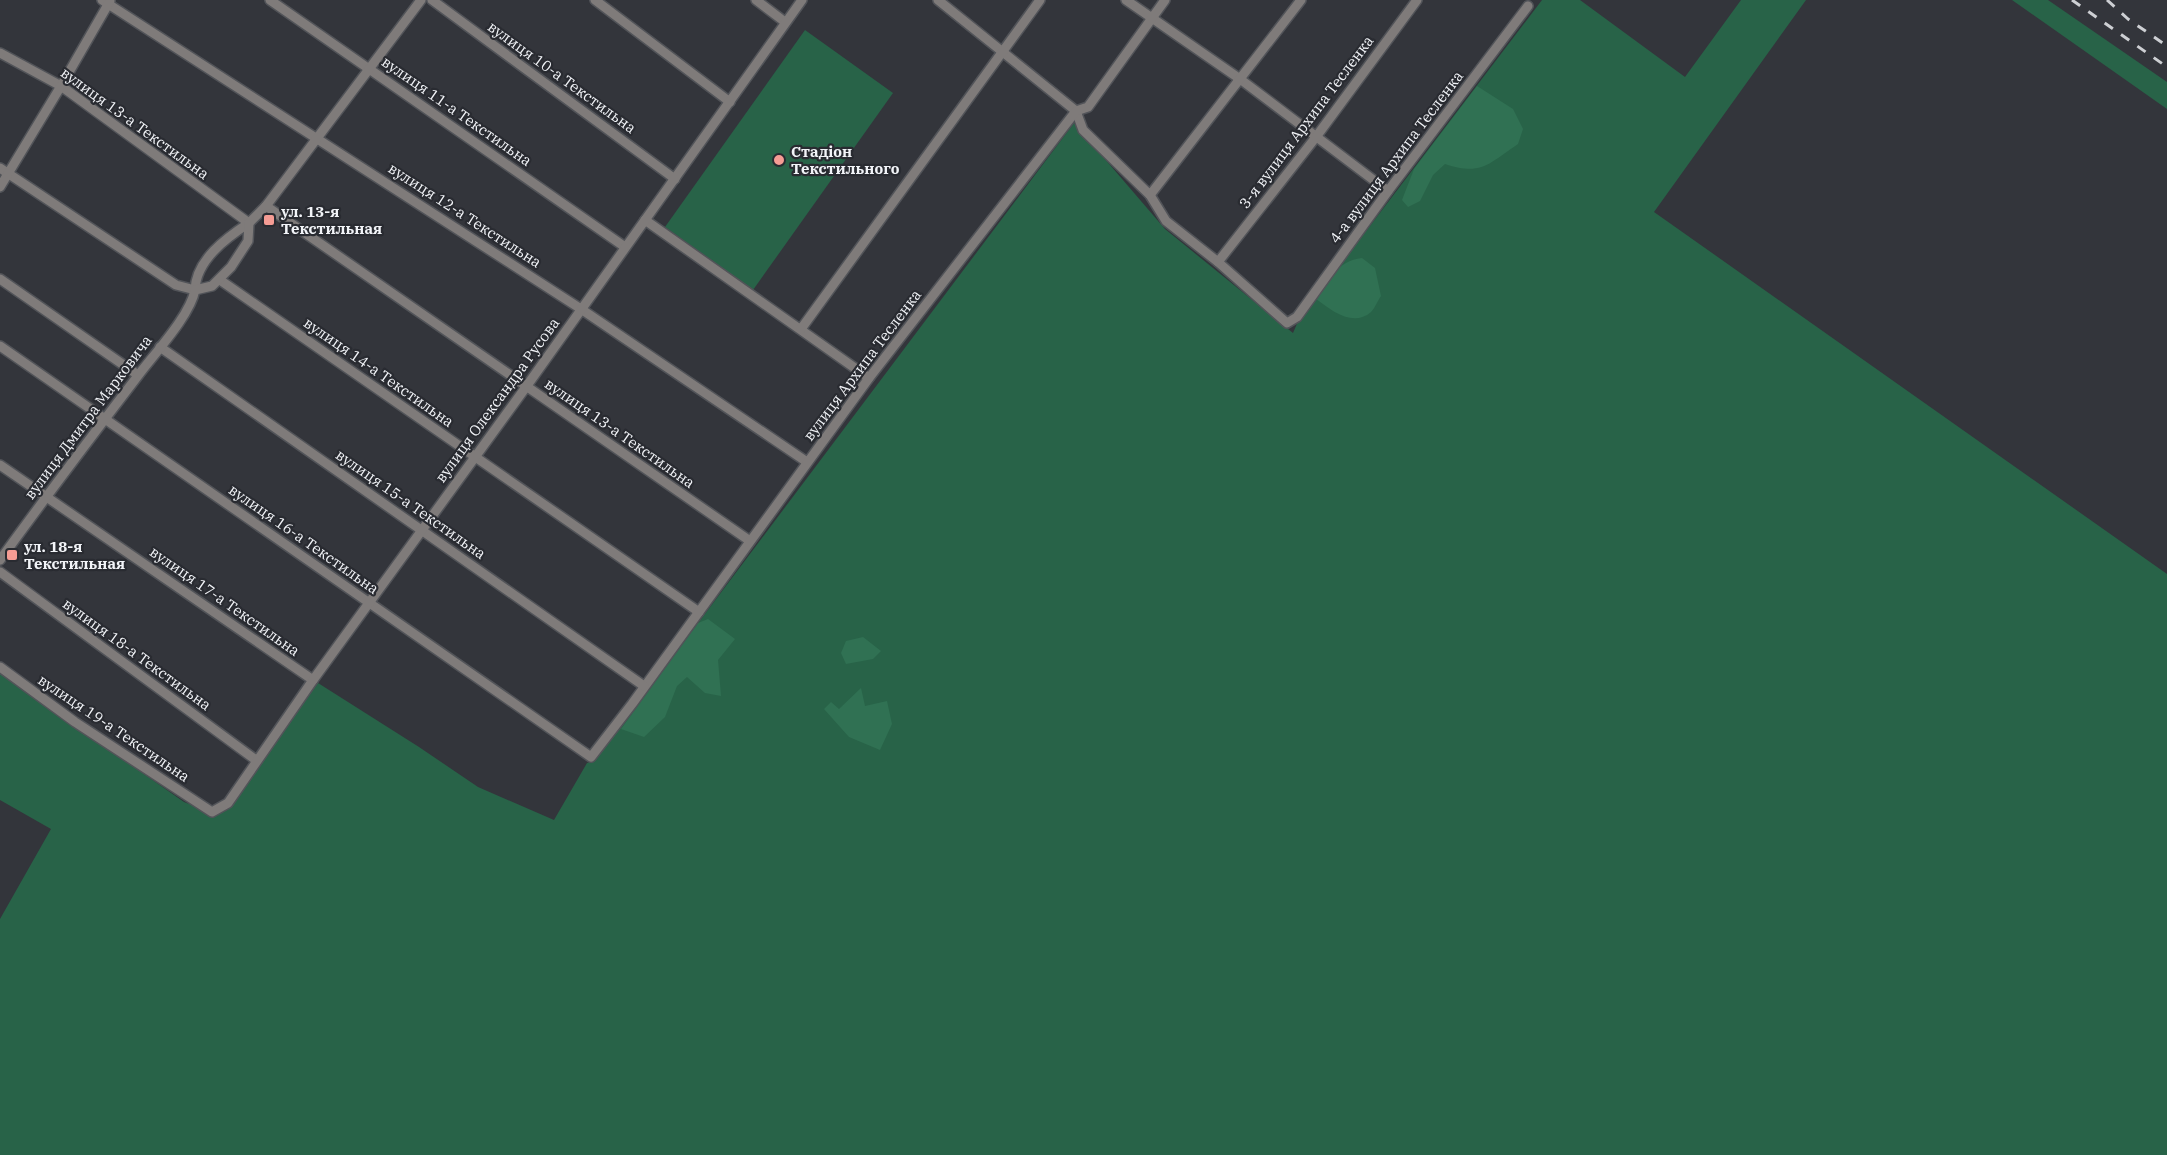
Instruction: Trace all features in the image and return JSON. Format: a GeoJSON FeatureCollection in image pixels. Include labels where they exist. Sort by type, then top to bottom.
{"type":"FeatureCollection","features":[{"type":"Feature","properties":{"kind":"street","name":"вулиця 11-а Текстильна"},"geometry":{"type":"LineString","coordinates":[[270,0],[625,247]]}},
{"type":"Feature","properties":{"kind":"street","name":"вулиця Дмитра Марковича"},"geometry":{"type":"LineString","coordinates":[[0,560],[193,302],[199,272],[223,241],[249,223],[266,206],[422,0]]}},
{"type":"Feature","properties":{"kind":"street","name":"вулиця 10-а Текстильна"},"geometry":{"type":"LineString","coordinates":[[432,0],[675,179]]}},
{"type":"Feature","properties":{"kind":"street"},"geometry":{"type":"LineString","coordinates":[[595,0],[730,102]]}},
{"type":"Feature","properties":{"kind":"street"},"geometry":{"type":"LineString","coordinates":[[756,0],[785,22]]}},
{"type":"Feature","properties":{"kind":"street","name":"вулиця Олександра Русова"},"geometry":{"type":"LineString","coordinates":[[212,812],[228,803],[313,680],[475,458],[802,0]]}},
{"type":"Feature","properties":{"kind":"street"},"geometry":{"type":"LineString","coordinates":[[938,0],[1076,111],[1083,130],[1150,195],[1166,221],[1218,262]]}},
{"type":"Feature","properties":{"kind":"street"},"geometry":{"type":"LineString","coordinates":[[801,329],[1040,0]]}},
{"type":"Feature","properties":{"kind":"street"},"geometry":{"type":"LineString","coordinates":[[1126,0],[1240,80],[1388,191]]}},
{"type":"Feature","properties":{"kind":"street","name":"вулиця Архипа Тесленка"},"geometry":{"type":"LineString","coordinates":[[591,757],[869,378],[1076,111],[1088,107],[1165,0]]}},
{"type":"Feature","properties":{"kind":"street"},"geometry":{"type":"LineString","coordinates":[[1150,195],[1301,0]]}},
{"type":"Feature","properties":{"kind":"street","name":"3-я вулиця Архипа Тесленка"},"geometry":{"type":"LineString","coordinates":[[1218,262],[1316,136],[1417,0]]}},
{"type":"Feature","properties":{"kind":"street"},"geometry":{"type":"LineString","coordinates":[[0,187],[4,170],[61,86],[107,1]]}},
{"type":"Feature","properties":{"kind":"street","name":"вулиця 12-а Текстильна"},"geometry":{"type":"LineString","coordinates":[[107,1],[581,309],[807,462]]}},
{"type":"Feature","properties":{"kind":"street","name":"4-а вулиця Архипа Тесленка"},"geometry":{"type":"LineString","coordinates":[[1218,262],[1287,322],[1297,317],[1388,191],[1528,6]]}},
{"type":"Feature","properties":{"kind":"street","name":"вулиця 13-а Текстильна"},"geometry":{"type":"LineString","coordinates":[[0,53],[61,86],[249,223]]}},
{"type":"Feature","properties":{"kind":"street"},"geometry":{"type":"LineString","coordinates":[[4,170],[176,285],[195,290],[212,286],[220,280]]}},
{"type":"Feature","properties":{"kind":"street","name":"вулиця 13-а Текстильна"},"geometry":{"type":"LineString","coordinates":[[266,206],[750,541]]}},
{"type":"Feature","properties":{"kind":"street"},"geometry":{"type":"LineString","coordinates":[[645,220],[869,378]]}},
{"type":"Feature","properties":{"kind":"street","name":"вулиця Дмитра Марковича"},"geometry":{"type":"LineString","coordinates":[[220,280],[248,241],[249,223]]}},
{"type":"Feature","properties":{"kind":"street"},"geometry":{"type":"LineString","coordinates":[[0,279],[138,375]]}},
{"type":"Feature","properties":{"kind":"street","name":"вулиця 14-а Текстильна"},"geometry":{"type":"LineString","coordinates":[[220,280],[699,612]]}},
{"type":"Feature","properties":{"kind":"street","name":"вулиця 16-а Текстильна"},"geometry":{"type":"LineString","coordinates":[[0,346],[591,757]]}},
{"type":"Feature","properties":{"kind":"street","name":"вулиця 15-а Текстильна"},"geometry":{"type":"LineString","coordinates":[[160,347],[644,686]]}},
{"type":"Feature","properties":{"kind":"street","name":"вулиця 17-а Текстильна"},"geometry":{"type":"LineString","coordinates":[[0,465],[313,680]]}},
{"type":"Feature","properties":{"kind":"street","name":"вулиця 18-а Текстильна"},"geometry":{"type":"LineString","coordinates":[[0,572],[256,760]]}},
{"type":"Feature","properties":{"kind":"street","name":"вулиця 19-а Текстильна"},"geometry":{"type":"LineString","coordinates":[[0,667],[75,722],[212,812]]}},
{"type":"Feature","properties":{"kind":"green space"},"geometry":{"type":"Polygon","coordinates":[[[1542,0],[1580,0],[1685,77],[1741,0],[1806,0],[1654,212],[2167,574],[2167,1155],[0,1155],[0,919],[51,829],[0,800],[0,673],[184,802],[212,815],[226,810],[318,683],[478,787],[554,820],[587,763],[595,760],[1074,123],[1165,229],[1293,333],[1299,319],[1542,0]]]}},
{"type":"Feature","properties":{"kind":"green space"},"geometry":{"type":"Polygon","coordinates":[[[2012,0],[2048,0],[2167,82],[2167,109],[2012,0]]]}},
{"type":"Feature","properties":{"kind":"green space","name":"Стадіон Текстильного"},"geometry":{"type":"Polygon","coordinates":[[[805,30],[893,93],[753,290],[665,227],[805,30]]]}},
{"type":"Feature","properties":{"kind":"green space"},"geometry":{"type":"Polygon","coordinates":[[[1477,86],[1513,109],[1523,129],[1518,144],[1484,166],[1468,169],[1445,164],[1433,175],[1420,201],[1408,207],[1402,200],[1414,169],[1477,86]]]}},
{"type":"Feature","properties":{"kind":"green space"},"geometry":{"type":"Polygon","coordinates":[[[1362,258],[1375,268],[1381,296],[1371,312],[1357,318],[1350,318],[1342,316],[1316,299],[1334,272],[1346,263],[1362,258]]]}},
{"type":"Feature","properties":{"kind":"green space"},"geometry":{"type":"Polygon","coordinates":[[[708,619],[735,639],[718,660],[721,696],[705,693],[687,677],[677,686],[665,717],[644,737],[621,729],[698,623],[708,619]]]}},
{"type":"Feature","properties":{"kind":"green space"},"geometry":{"type":"Polygon","coordinates":[[[863,637],[881,651],[873,659],[846,664],[841,653],[846,641],[863,637]]]}},
{"type":"Feature","properties":{"kind":"green space"},"geometry":{"type":"Polygon","coordinates":[[[861,688],[865,706],[887,701],[892,724],[880,750],[849,737],[824,709],[831,702],[839,709],[861,688]]]}},
{"type":"Feature","properties":{"kind":"railway"},"geometry":{"type":"LineString","coordinates":[[2072,0],[2167,67]]}},
{"type":"Feature","properties":{"kind":"railway"},"geometry":{"type":"LineString","coordinates":[[2107,0],[2128,19],[2167,46]]}},
{"type":"Feature","properties":{"kind":"place","name":"Стадіон Текстильного"},"geometry":{"type":"Point","coordinates":[779,160]}},
{"type":"Feature","properties":{"kind":"place","name":"ул. 13-я Текстильная"},"geometry":{"type":"Point","coordinates":[269,220]}},
{"type":"Feature","properties":{"kind":"place","name":"ул. 18-я Текстильная"},"geometry":{"type":"Point","coordinates":[12,555]}}]}
